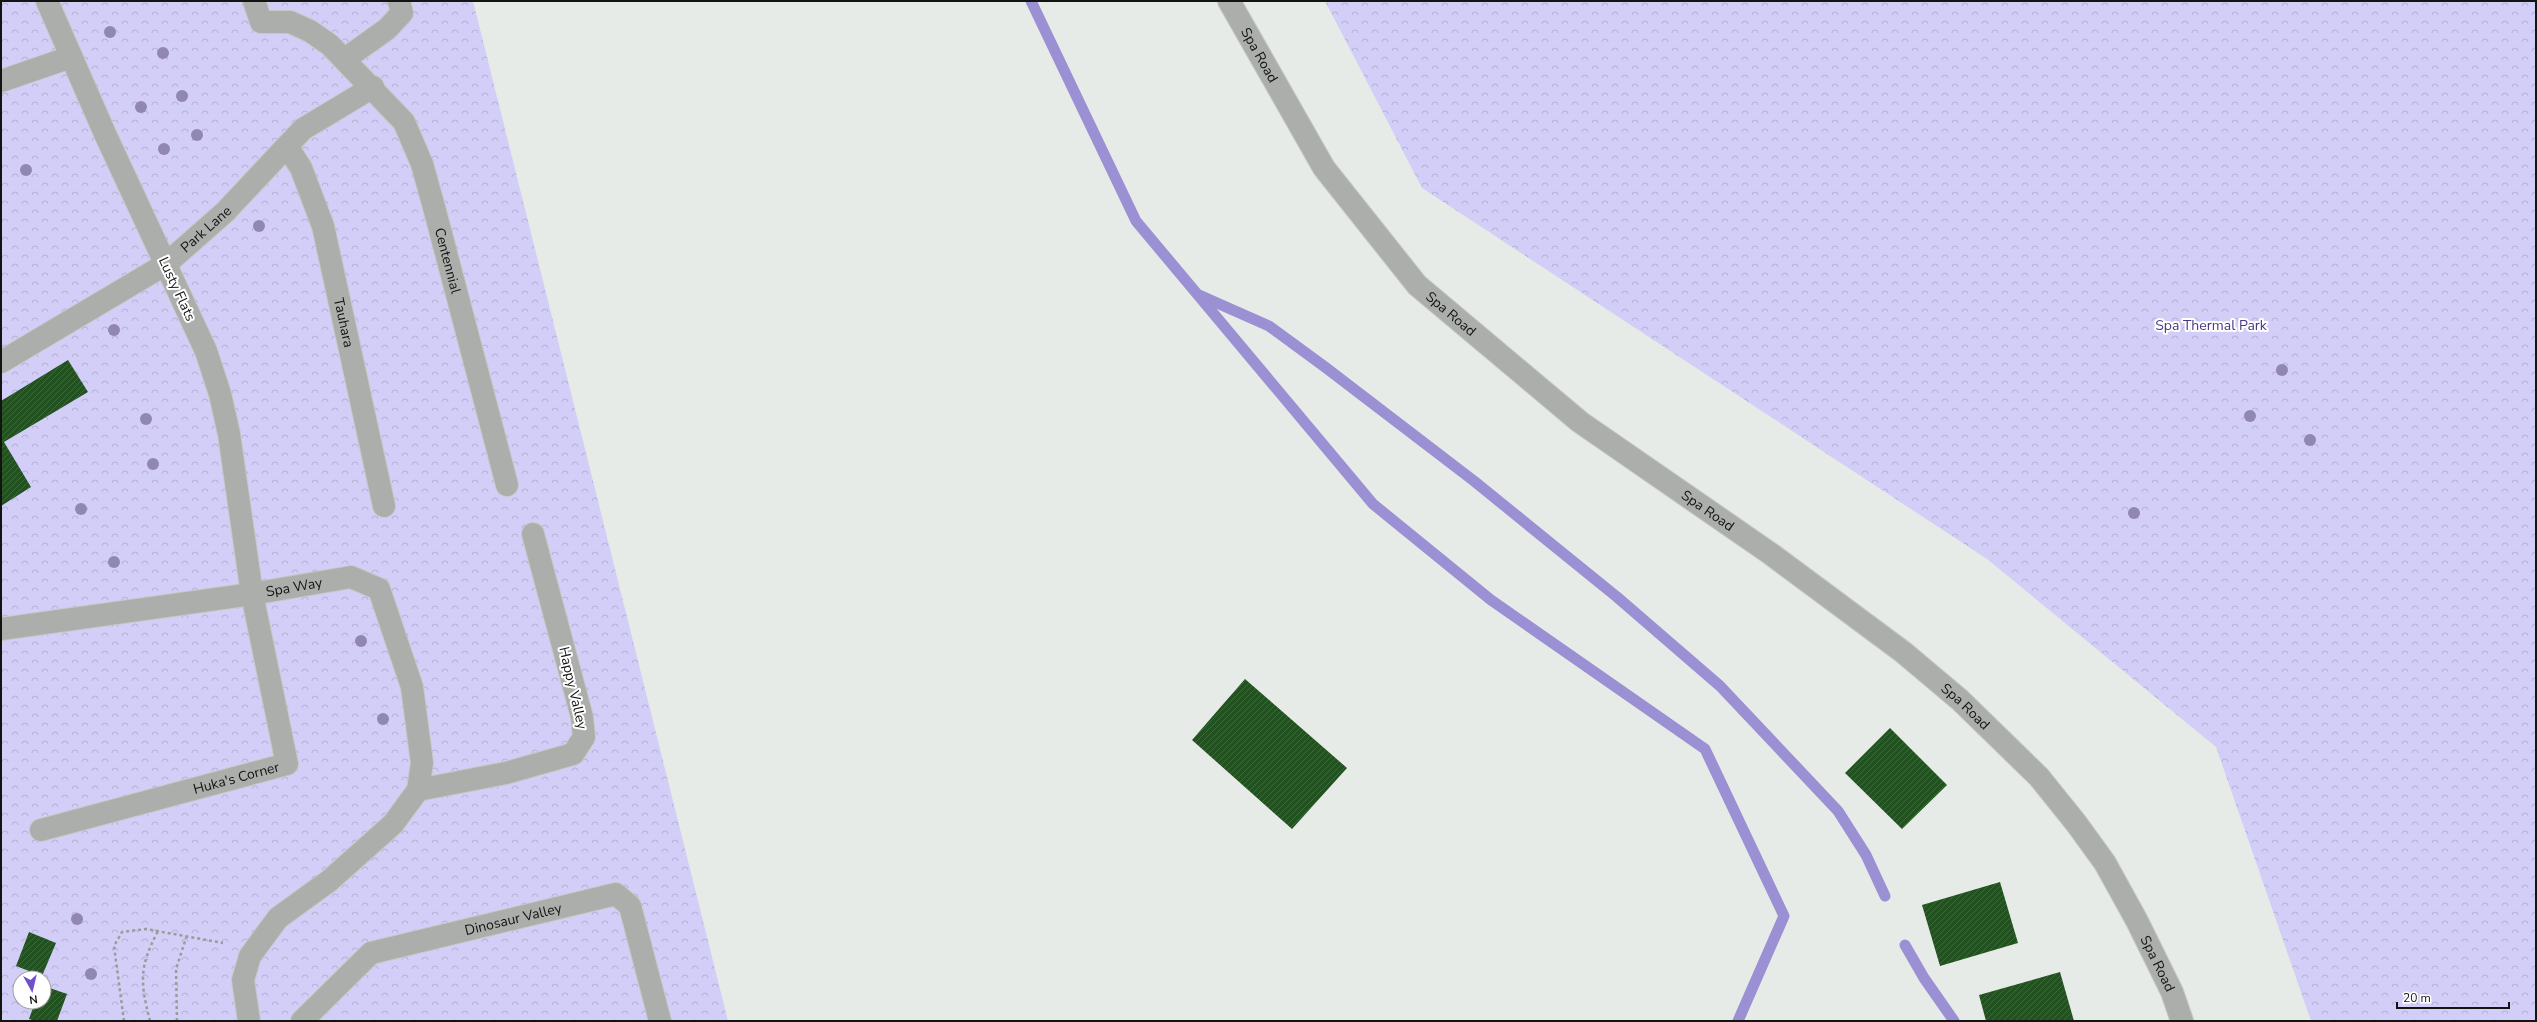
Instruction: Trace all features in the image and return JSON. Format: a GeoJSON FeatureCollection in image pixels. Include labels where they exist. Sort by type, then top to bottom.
{"type":"FeatureCollection","features":[{"type":"Feature","properties":{"kind":"street","name":"Lusty Flats"},"geometry":{"type":"LineString","coordinates":[[47,1],[71,57],[206,351],[220,394],[229,434],[252,594]]}},
{"type":"Feature","properties":{"kind":"street","name":"Centennial"},"geometry":{"type":"LineString","coordinates":[[254,1],[261,22],[290,22],[310,31],[345,59],[373,87],[404,122],[422,164],[507,485]]}},
{"type":"Feature","properties":{"kind":"street"},"geometry":{"type":"LineString","coordinates":[[345,59],[387,29],[402,13],[399,1]]}},
{"type":"Feature","properties":{"kind":"street","name":"Spa Road"},"geometry":{"type":"LineString","coordinates":[[1229,1],[1324,168],[1417,285],[1580,422],[1771,554],[1903,652],[1960,700],[2039,777],[2105,863],[2137,921],[2172,992],[2182,1021]]}},
{"type":"Feature","properties":{"kind":"street"},"geometry":{"type":"LineString","coordinates":[[1,81],[71,57]]}},
{"type":"Feature","properties":{"kind":"street","name":"Park Lane"},"geometry":{"type":"LineString","coordinates":[[1,362],[166,264],[225,212],[303,129],[322,116],[373,87]]}},
{"type":"Feature","properties":{"kind":"street","name":"Tauhara"},"geometry":{"type":"LineString","coordinates":[[287,146],[301,168],[323,226],[384,506]]}},
{"type":"Feature","properties":{"kind":"street","name":"Happy Valley"},"geometry":{"type":"LineString","coordinates":[[418,790],[506,773],[573,754],[584,737],[582,717],[533,534]]}},
{"type":"Feature","properties":{"kind":"street","name":"Spa Way"},"geometry":{"type":"LineString","coordinates":[[1,628],[252,594],[350,577],[379,589],[412,687],[422,762],[418,790]]}},
{"type":"Feature","properties":{"kind":"street","name":"Huka's Corner"},"geometry":{"type":"LineString","coordinates":[[41,830],[287,764],[252,594]]}},
{"type":"Feature","properties":{"kind":"street"},"geometry":{"type":"LineString","coordinates":[[249,1021],[243,980],[253,952],[278,918],[328,881],[393,824],[418,790]]}},
{"type":"Feature","properties":{"kind":"street","name":"Dinosaur Valley"},"geometry":{"type":"LineString","coordinates":[[302,1021],[371,953],[616,894],[630,906],[660,1021]]}},
{"type":"Feature","properties":{"kind":"path"},"geometry":{"type":"LineString","coordinates":[[124,1021],[114,946],[122,932],[146,929],[187,935],[253,952]]}},
{"type":"Feature","properties":{"kind":"path"},"geometry":{"type":"LineString","coordinates":[[150,1021],[142,981],[144,962],[158,931]]}},
{"type":"Feature","properties":{"kind":"path"},"geometry":{"type":"LineString","coordinates":[[177,1021],[176,969],[187,935]]}},
{"type":"Feature","properties":{"kind":"green space"},"geometry":{"type":"Polygon","coordinates":[[[1,1],[473,1],[728,1021],[1,1021],[1,1]]]}},
{"type":"Feature","properties":{"kind":"green space","name":"Spa Thermal Park"},"geometry":{"type":"Polygon","coordinates":[[[1325,1],[2536,1],[2536,1021],[2311,1021],[2216,747],[1987,559],[1422,188],[1325,1]]]}},
{"type":"Feature","properties":{"kind":"building"},"geometry":{"type":"Polygon","coordinates":[[[68,360],[88,392],[4,442],[31,487],[1,506],[1,401],[68,360]]]}},
{"type":"Feature","properties":{"kind":"building"},"geometry":{"type":"Polygon","coordinates":[[[1245,679],[1347,768],[1292,829],[1192,740],[1245,679]]]}},
{"type":"Feature","properties":{"kind":"building"},"geometry":{"type":"Polygon","coordinates":[[[1890,728],[1947,785],[1902,829],[1845,773],[1890,728]]]}},
{"type":"Feature","properties":{"kind":"building"},"geometry":{"type":"Polygon","coordinates":[[[2000,882],[2018,943],[1940,966],[1922,905],[2000,882]]]}},
{"type":"Feature","properties":{"kind":"building"},"geometry":{"type":"Polygon","coordinates":[[[29,932],[56,943],[45,970],[26,970],[16,966],[29,932]]]}},
{"type":"Feature","properties":{"kind":"building"},"geometry":{"type":"Polygon","coordinates":[[[2060,972],[2074,1021],[1986,1021],[1979,995],[2060,972]]]}},
{"type":"Feature","properties":{"kind":"building"},"geometry":{"type":"Polygon","coordinates":[[[52,989],[67,994],[57,1021],[35,1021],[29,1019],[32,1010],[52,1010],[52,989]]]}},
{"type":"Feature","properties":{"kind":"waterway"},"geometry":{"type":"LineString","coordinates":[[1031,1],[1136,221],[1373,504],[1491,600],[1705,749],[1784,916],[1738,1021]]}},
{"type":"Feature","properties":{"kind":"waterway"},"geometry":{"type":"LineString","coordinates":[[1199,295],[1269,326],[1325,367],[1474,481],[1617,597],[1720,686],[1838,811],[1866,855],[1885,896]]}},
{"type":"Feature","properties":{"kind":"waterway"},"geometry":{"type":"LineString","coordinates":[[1905,945],[1924,978],[1954,1021]]}}]}
